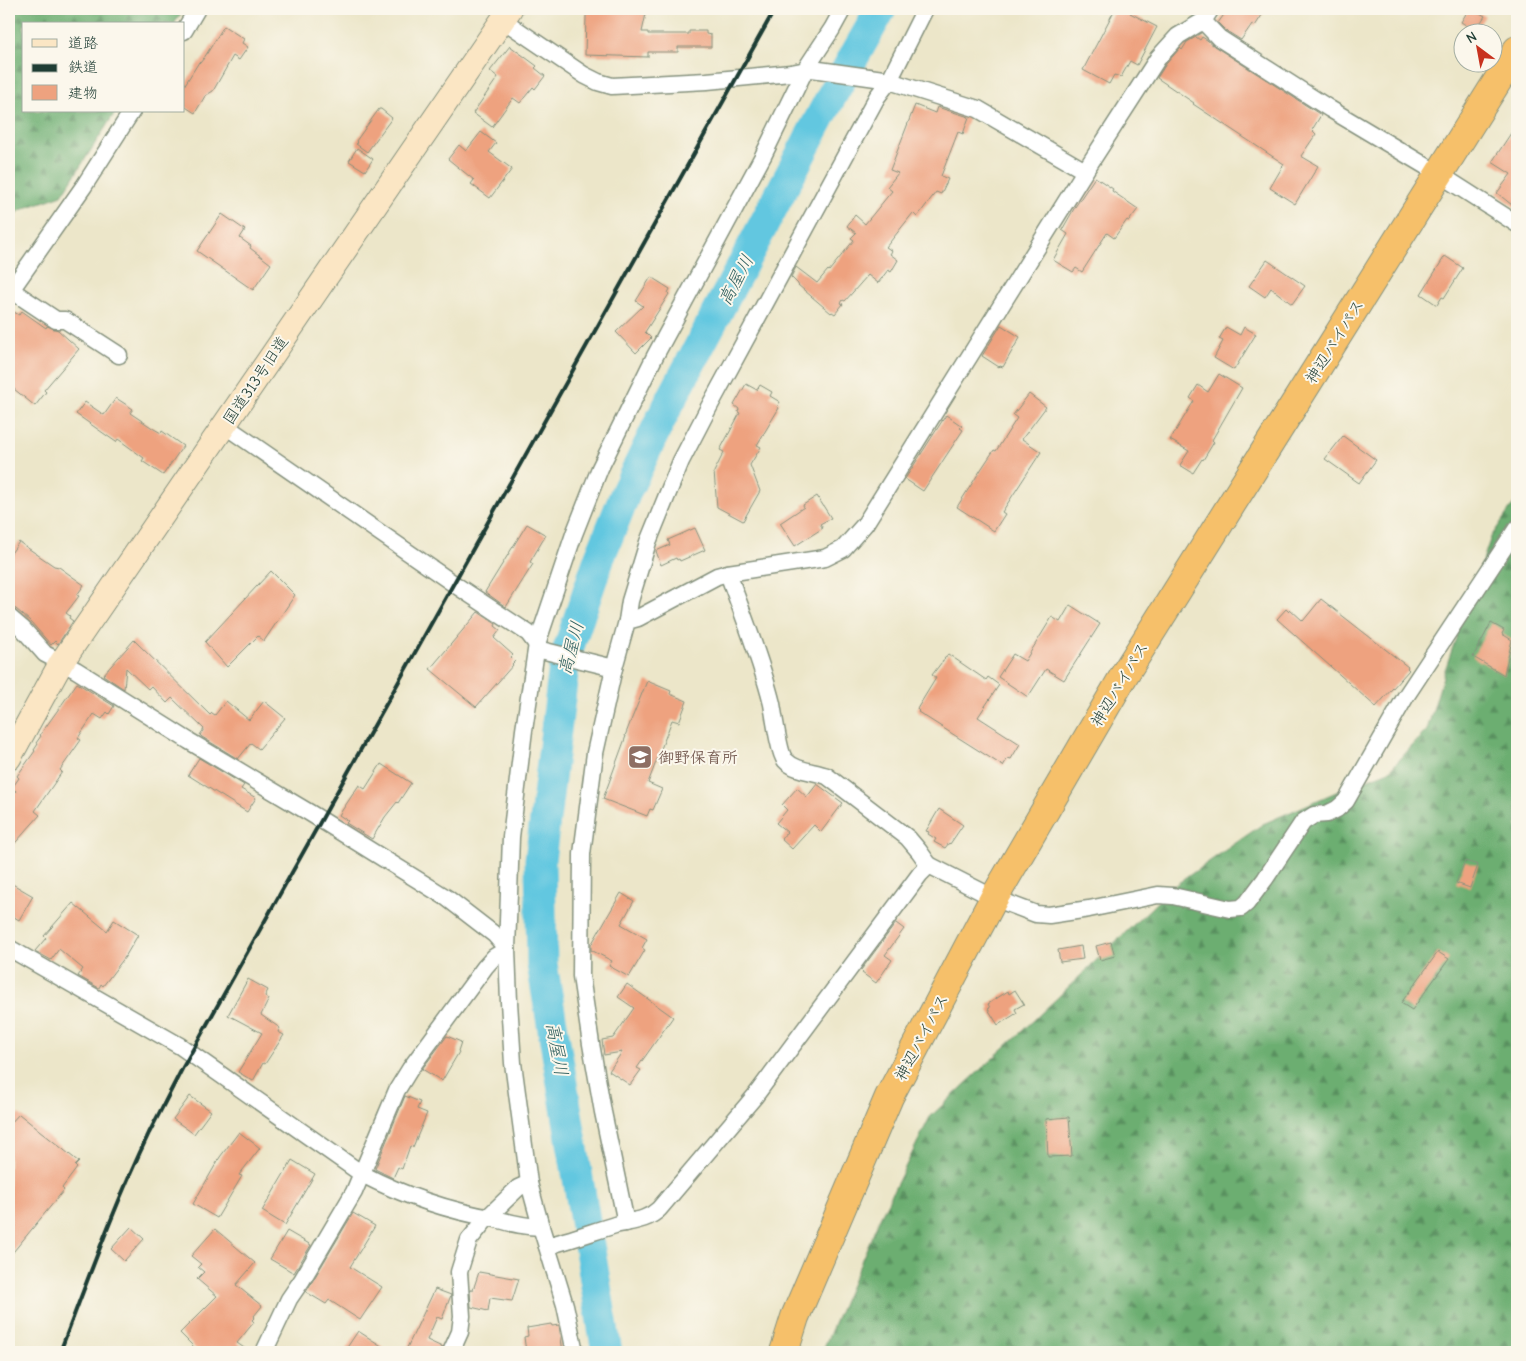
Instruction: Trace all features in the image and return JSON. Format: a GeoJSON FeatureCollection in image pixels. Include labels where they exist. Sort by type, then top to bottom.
{"type":"FeatureCollection","features":[{"type":"Feature","properties":{"kind":"highway","name":"神辺バイパス"},"geometry":{"type":"LineString","coordinates":[[784,1352],[795,1317],[889,1097],[994,898],[1126,672],[1517,50]]}},
{"type":"Feature","properties":{"kind":"street"},"geometry":{"type":"LineString","coordinates":[[185,29],[197,9]]}},
{"type":"Feature","properties":{"kind":"street"},"geometry":{"type":"LineString","coordinates":[[575,1352],[552,1245],[541,1227],[529,1183],[512,1063],[507,949],[511,837],[524,730],[541,648],[574,534],[600,468],[655,356],[808,69],[843,9]]}},
{"type":"Feature","properties":{"kind":"street"},"geometry":{"type":"LineString","coordinates":[[622,1224],[594,1064],[581,976],[582,854],[595,753],[611,667],[627,621],[630,601],[648,542],[681,461],[925,9]]}},
{"type":"Feature","properties":{"kind":"street"},"geometry":{"type":"LineString","coordinates":[[506,14],[584,75],[612,86],[707,81],[791,73],[808,69],[886,80],[978,109],[1085,171]]}},
{"type":"Feature","properties":{"kind":"street","name":"国道313号旧道"},"geometry":{"type":"LineString","coordinates":[[9,758],[60,663],[506,14]]}},
{"type":"Feature","properties":{"kind":"street"},"geometry":{"type":"LineString","coordinates":[[627,621],[638,618],[717,576],[825,558],[843,549],[864,524],[1158,58],[1178,36],[1207,15],[1219,38],[1517,224]]}},
{"type":"Feature","properties":{"kind":"street"},"geometry":{"type":"LineString","coordinates":[[119,354],[64,320],[56,320],[10,292],[84,186],[131,112]]}},
{"type":"Feature","properties":{"kind":"street"},"geometry":{"type":"LineString","coordinates":[[224,425],[528,634],[541,648],[611,667]]}},
{"type":"Feature","properties":{"kind":"street"},"geometry":{"type":"LineString","coordinates":[[728,573],[751,641],[761,664],[772,706],[782,758],[790,765],[827,776],[908,838],[929,865],[994,898],[1036,914],[1049,915],[1089,909],[1158,895],[1173,896],[1230,909],[1241,908],[1247,903],[1266,879],[1303,822],[1314,815],[1328,814],[1346,801],[1406,696],[1517,528]]}},
{"type":"Feature","properties":{"kind":"street"},"geometry":{"type":"LineString","coordinates":[[9,617],[23,629],[44,654],[76,670],[447,898],[495,935],[507,949]]}},
{"type":"Feature","properties":{"kind":"street"},"geometry":{"type":"LineString","coordinates":[[552,1245],[652,1215],[659,1209],[755,1096],[920,874],[929,865]]}},
{"type":"Feature","properties":{"kind":"street"},"geometry":{"type":"LineString","coordinates":[[9,948],[180,1046],[362,1174],[379,1183],[410,1196],[471,1215],[527,1227],[541,1227]]}},
{"type":"Feature","properties":{"kind":"street"},"geometry":{"type":"LineString","coordinates":[[264,1352],[289,1299],[354,1192],[397,1090],[485,967],[494,957],[507,949]]}},
{"type":"Feature","properties":{"kind":"street"},"geometry":{"type":"LineString","coordinates":[[451,1352],[460,1332],[462,1316],[459,1272],[469,1240],[487,1218],[518,1188],[529,1183]]}},
{"type":"Feature","properties":{"kind":"green space"},"geometry":{"type":"Polygon","coordinates":[[[9,9],[184,9],[175,22],[22,22],[22,112],[115,112],[62,195],[25,208],[9,217],[9,9]]]}},
{"type":"Feature","properties":{"kind":"green space"},"geometry":{"type":"Polygon","coordinates":[[[1517,499],[1517,1352],[822,1352],[878,1222],[930,1117],[1174,886],[1263,824],[1389,771],[1427,730],[1445,670],[1491,537],[1517,499]]]}},
{"type":"Feature","properties":{"kind":"building"},"geometry":{"type":"Polygon","coordinates":[[[588,9],[647,9],[642,32],[648,32],[648,34],[689,34],[689,31],[706,31],[706,34],[711,35],[711,47],[678,47],[678,52],[648,52],[648,57],[585,55],[586,16],[588,9]]]}},
{"type":"Feature","properties":{"kind":"building"},"geometry":{"type":"Polygon","coordinates":[[[1115,9],[1133,9],[1130,13],[1157,27],[1137,65],[1130,61],[1121,77],[1114,75],[1109,84],[1083,70],[1115,9]]]}},
{"type":"Feature","properties":{"kind":"building"},"geometry":{"type":"Polygon","coordinates":[[[1228,9],[1266,9],[1255,26],[1252,24],[1241,40],[1218,23],[1228,9]]]}},
{"type":"Feature","properties":{"kind":"building"},"geometry":{"type":"Polygon","coordinates":[[[1469,9],[1473,9],[1485,16],[1481,22],[1461,22],[1469,9]]]}},
{"type":"Feature","properties":{"kind":"building"},"geometry":{"type":"Polygon","coordinates":[[[224,26],[244,39],[242,43],[248,47],[239,60],[233,56],[213,91],[205,96],[195,113],[185,107],[185,84],[199,62],[204,58],[224,26]]]}},
{"type":"Feature","properties":{"kind":"building"},"geometry":{"type":"Polygon","coordinates":[[[1196,37],[1200,40],[1202,37],[1207,40],[1321,115],[1312,130],[1316,134],[1301,156],[1318,166],[1295,204],[1270,188],[1284,164],[1157,78],[1180,48],[1182,50],[1187,42],[1196,37]]]}},
{"type":"Feature","properties":{"kind":"building"},"geometry":{"type":"Polygon","coordinates":[[[510,46],[537,66],[535,68],[545,76],[520,103],[513,98],[492,127],[473,113],[498,77],[490,71],[510,46]]]}},
{"type":"Feature","properties":{"kind":"building"},"geometry":{"type":"Polygon","coordinates":[[[915,105],[935,113],[937,107],[969,117],[963,134],[958,132],[941,176],[948,179],[941,194],[936,192],[917,217],[913,213],[886,247],[892,251],[890,254],[898,260],[891,272],[888,270],[878,283],[868,275],[845,301],[843,300],[841,303],[843,304],[835,314],[831,313],[791,277],[796,267],[817,283],[854,240],[851,238],[856,233],[847,226],[855,215],[865,224],[892,191],[887,187],[898,173],[890,170],[915,105]]]}},
{"type":"Feature","properties":{"kind":"building"},"geometry":{"type":"Polygon","coordinates":[[[379,109],[392,118],[367,152],[356,144],[358,143],[356,141],[379,109]]]}},
{"type":"Feature","properties":{"kind":"building"},"geometry":{"type":"Polygon","coordinates":[[[1517,124],[1517,209],[1497,193],[1511,174],[1492,162],[1517,124]]]}},
{"type":"Feature","properties":{"kind":"building"},"geometry":{"type":"Polygon","coordinates":[[[481,132],[496,143],[489,152],[512,169],[490,198],[471,184],[474,180],[448,159],[459,145],[466,151],[481,132]]]}},
{"type":"Feature","properties":{"kind":"building"},"geometry":{"type":"Polygon","coordinates":[[[357,148],[373,159],[365,171],[349,161],[357,148]]]}},
{"type":"Feature","properties":{"kind":"building"},"geometry":{"type":"Polygon","coordinates":[[[1095,177],[1138,209],[1114,238],[1107,233],[1082,272],[1076,268],[1073,272],[1053,260],[1068,234],[1062,230],[1095,177]]]}},
{"type":"Feature","properties":{"kind":"building"},"geometry":{"type":"Polygon","coordinates":[[[222,214],[245,230],[240,238],[271,264],[253,290],[197,251],[222,214]]]}},
{"type":"Feature","properties":{"kind":"building"},"geometry":{"type":"Polygon","coordinates":[[[1445,256],[1463,268],[1444,298],[1442,297],[1437,305],[1421,294],[1445,256]]]}},
{"type":"Feature","properties":{"kind":"building"},"geometry":{"type":"Polygon","coordinates":[[[1267,260],[1305,286],[1292,304],[1271,288],[1265,297],[1249,286],[1267,260]]]}},
{"type":"Feature","properties":{"kind":"building"},"geometry":{"type":"Polygon","coordinates":[[[651,277],[670,289],[669,294],[645,332],[651,338],[636,353],[616,332],[643,306],[636,301],[651,277]]]}},
{"type":"Feature","properties":{"kind":"building"},"geometry":{"type":"Polygon","coordinates":[[[9,309],[19,315],[22,311],[46,328],[47,326],[58,330],[79,349],[44,390],[46,392],[35,406],[9,385],[9,309]]]}},
{"type":"Feature","properties":{"kind":"building"},"geometry":{"type":"Polygon","coordinates":[[[1001,325],[1020,337],[1003,367],[999,367],[982,356],[1001,325]]]}},
{"type":"Feature","properties":{"kind":"building"},"geometry":{"type":"Polygon","coordinates":[[[1226,327],[1240,335],[1244,327],[1256,334],[1234,370],[1214,358],[1223,341],[1219,339],[1226,327]]]}},
{"type":"Feature","properties":{"kind":"building"},"geometry":{"type":"Polygon","coordinates":[[[1219,374],[1242,388],[1212,440],[1214,442],[1193,473],[1180,465],[1189,451],[1170,440],[1194,401],[1190,398],[1198,385],[1208,392],[1219,374]]]}},
{"type":"Feature","properties":{"kind":"building"},"geometry":{"type":"Polygon","coordinates":[[[746,384],[757,390],[760,385],[772,392],[770,396],[780,402],[777,407],[779,408],[757,445],[761,447],[750,465],[760,491],[743,521],[717,507],[714,472],[724,452],[720,450],[740,413],[738,412],[739,409],[734,405],[746,384]]]}},
{"type":"Feature","properties":{"kind":"building"},"geometry":{"type":"Polygon","coordinates":[[[1029,394],[1046,407],[1022,439],[1041,452],[1002,512],[1005,514],[994,531],[957,507],[994,450],[996,451],[1017,418],[1013,415],[1029,394]]]}},
{"type":"Feature","properties":{"kind":"building"},"geometry":{"type":"Polygon","coordinates":[[[116,398],[133,409],[130,413],[161,433],[162,431],[183,446],[163,475],[142,461],[144,458],[118,439],[116,442],[76,414],[85,402],[104,415],[116,398]]]}},
{"type":"Feature","properties":{"kind":"building"},"geometry":{"type":"Polygon","coordinates":[[[946,415],[962,426],[960,428],[963,430],[923,491],[905,479],[946,415]]]}},
{"type":"Feature","properties":{"kind":"building"},"geometry":{"type":"Polygon","coordinates":[[[1343,436],[1376,460],[1359,483],[1325,459],[1343,436]]]}},
{"type":"Feature","properties":{"kind":"building"},"geometry":{"type":"Polygon","coordinates":[[[817,496],[831,518],[820,524],[823,528],[795,546],[780,523],[817,496]]]}},
{"type":"Feature","properties":{"kind":"building"},"geometry":{"type":"Polygon","coordinates":[[[527,524],[546,535],[530,562],[533,564],[506,607],[485,592],[527,524]]]}},
{"type":"Feature","properties":{"kind":"building"},"geometry":{"type":"Polygon","coordinates":[[[695,528],[705,550],[680,561],[676,558],[661,565],[656,551],[670,545],[668,540],[695,528]]]}},
{"type":"Feature","properties":{"kind":"building"},"geometry":{"type":"Polygon","coordinates":[[[19,542],[84,585],[77,595],[79,596],[66,613],[73,621],[58,644],[55,641],[51,645],[30,621],[16,609],[9,607],[9,556],[19,542]]]}},
{"type":"Feature","properties":{"kind":"building"},"geometry":{"type":"Polygon","coordinates":[[[271,571],[295,595],[264,641],[258,636],[227,667],[205,642],[271,571]]]}},
{"type":"Feature","properties":{"kind":"building"},"geometry":{"type":"Polygon","coordinates":[[[1321,599],[1408,667],[1409,670],[1376,707],[1277,619],[1286,609],[1288,611],[1290,609],[1303,621],[1321,599]]]}},
{"type":"Feature","properties":{"kind":"building"},"geometry":{"type":"Polygon","coordinates":[[[1070,605],[1100,624],[1064,680],[1046,669],[1028,697],[998,677],[1013,654],[1025,661],[1052,617],[1060,622],[1070,605]]]}},
{"type":"Feature","properties":{"kind":"building"},"geometry":{"type":"Polygon","coordinates":[[[478,612],[496,624],[495,626],[500,630],[494,638],[513,655],[511,657],[515,661],[476,707],[430,669],[478,612]]]}},
{"type":"Feature","properties":{"kind":"building"},"geometry":{"type":"Polygon","coordinates":[[[1491,623],[1504,630],[1502,634],[1512,640],[1504,675],[1473,657],[1491,623]]]}},
{"type":"Feature","properties":{"kind":"building"},"geometry":{"type":"Polygon","coordinates":[[[134,640],[210,715],[212,713],[215,715],[226,701],[249,720],[264,701],[285,718],[259,749],[251,743],[238,759],[202,737],[200,735],[204,729],[172,698],[167,703],[151,686],[148,689],[126,668],[124,689],[103,675],[134,640]]]}},
{"type":"Feature","properties":{"kind":"building"},"geometry":{"type":"Polygon","coordinates":[[[948,654],[986,680],[988,677],[999,685],[978,717],[1020,744],[1011,759],[1008,758],[1003,766],[918,712],[917,709],[936,678],[932,675],[948,654]]]}},
{"type":"Feature","properties":{"kind":"building"},"geometry":{"type":"Polygon","coordinates":[[[647,681],[671,691],[670,694],[687,701],[679,722],[672,720],[648,783],[662,789],[653,810],[650,809],[647,816],[603,799],[647,681]]]}},
{"type":"Feature","properties":{"kind":"building"},"geometry":{"type":"Polygon","coordinates":[[[77,683],[114,706],[109,714],[107,712],[102,719],[94,714],[78,738],[81,740],[60,770],[62,772],[35,811],[40,815],[9,850],[9,799],[16,791],[12,788],[19,778],[17,776],[35,751],[40,735],[77,683]]]}},
{"type":"Feature","properties":{"kind":"building"},"geometry":{"type":"Polygon","coordinates":[[[199,758],[244,785],[241,789],[256,798],[247,812],[188,775],[199,758]]]}},
{"type":"Feature","properties":{"kind":"building"},"geometry":{"type":"Polygon","coordinates":[[[381,764],[411,783],[398,803],[385,817],[372,839],[346,823],[348,821],[339,815],[359,785],[365,789],[381,764]]]}},
{"type":"Feature","properties":{"kind":"building"},"geometry":{"type":"Polygon","coordinates":[[[817,784],[843,803],[821,832],[814,825],[792,849],[781,839],[787,832],[776,823],[787,810],[782,805],[797,788],[807,797],[817,784]]]}},
{"type":"Feature","properties":{"kind":"building"},"geometry":{"type":"Polygon","coordinates":[[[939,809],[963,825],[945,848],[934,842],[936,839],[926,831],[939,809]]]}},
{"type":"Feature","properties":{"kind":"building"},"geometry":{"type":"Polygon","coordinates":[[[1465,861],[1478,865],[1470,888],[1456,883],[1465,861]]]}},
{"type":"Feature","properties":{"kind":"building"},"geometry":{"type":"Polygon","coordinates":[[[9,882],[33,896],[19,920],[9,914],[9,882]]]}},
{"type":"Feature","properties":{"kind":"building"},"geometry":{"type":"Polygon","coordinates":[[[621,893],[634,901],[621,924],[647,939],[642,948],[645,950],[629,977],[609,966],[612,961],[591,950],[591,945],[621,893]]]}},
{"type":"Feature","properties":{"kind":"building"},"geometry":{"type":"Polygon","coordinates":[[[73,903],[107,931],[114,920],[138,935],[125,957],[103,986],[101,984],[99,988],[78,976],[83,969],[59,949],[51,960],[35,951],[46,938],[44,936],[73,903]]]}},
{"type":"Feature","properties":{"kind":"building"},"geometry":{"type":"Polygon","coordinates":[[[896,923],[904,929],[885,955],[892,960],[876,983],[862,973],[861,970],[896,923]]]}},
{"type":"Feature","properties":{"kind":"building"},"geometry":{"type":"Polygon","coordinates":[[[1111,942],[1115,956],[1100,960],[1096,946],[1111,942]]]}},
{"type":"Feature","properties":{"kind":"building"},"geometry":{"type":"Polygon","coordinates":[[[1081,946],[1083,959],[1060,962],[1058,950],[1081,946]]]}},
{"type":"Feature","properties":{"kind":"building"},"geometry":{"type":"Polygon","coordinates":[[[1438,952],[1449,959],[1412,1010],[1401,1003],[1438,952]]]}},
{"type":"Feature","properties":{"kind":"building"},"geometry":{"type":"Polygon","coordinates":[[[248,979],[268,990],[265,996],[269,999],[261,1015],[280,1028],[278,1032],[284,1035],[265,1064],[263,1063],[253,1081],[238,1072],[262,1033],[228,1015],[248,979]]]}},
{"type":"Feature","properties":{"kind":"building"},"geometry":{"type":"Polygon","coordinates":[[[627,984],[673,1017],[637,1068],[641,1070],[630,1085],[609,1071],[622,1052],[604,1055],[602,1040],[613,1038],[634,1008],[618,997],[627,984]]]}},
{"type":"Feature","properties":{"kind":"building"},"geometry":{"type":"Polygon","coordinates":[[[1015,990],[1024,1004],[1015,1009],[1017,1013],[998,1025],[988,1009],[990,1008],[988,1004],[1008,991],[1009,994],[1015,990]]]}},
{"type":"Feature","properties":{"kind":"building"},"geometry":{"type":"Polygon","coordinates":[[[447,1036],[461,1042],[459,1052],[442,1081],[422,1069],[447,1036]]]}},
{"type":"Feature","properties":{"kind":"building"},"geometry":{"type":"Polygon","coordinates":[[[190,1096],[211,1111],[194,1134],[173,1119],[190,1096]]]}},
{"type":"Feature","properties":{"kind":"building"},"geometry":{"type":"Polygon","coordinates":[[[405,1096],[420,1102],[417,1109],[427,1113],[413,1147],[410,1146],[402,1169],[398,1167],[393,1178],[375,1169],[405,1096]]]}},
{"type":"Feature","properties":{"kind":"building"},"geometry":{"type":"Polygon","coordinates":[[[19,1114],[79,1162],[75,1166],[77,1168],[62,1188],[64,1190],[9,1257],[9,1125],[19,1114]]]}},
{"type":"Feature","properties":{"kind":"building"},"geometry":{"type":"Polygon","coordinates":[[[1069,1117],[1072,1156],[1048,1157],[1046,1119],[1069,1117]]]}},
{"type":"Feature","properties":{"kind":"building"},"geometry":{"type":"Polygon","coordinates":[[[239,1132],[260,1148],[239,1175],[242,1176],[217,1218],[193,1204],[220,1157],[239,1132]]]}},
{"type":"Feature","properties":{"kind":"building"},"geometry":{"type":"Polygon","coordinates":[[[292,1160],[315,1174],[285,1225],[262,1211],[292,1160]]]}},
{"type":"Feature","properties":{"kind":"building"},"geometry":{"type":"Polygon","coordinates":[[[353,1213],[375,1226],[350,1267],[382,1287],[360,1320],[329,1300],[326,1304],[306,1292],[353,1213]]]}},
{"type":"Feature","properties":{"kind":"building"},"geometry":{"type":"Polygon","coordinates":[[[131,1227],[144,1239],[124,1261],[111,1249],[131,1227]]]}},
{"type":"Feature","properties":{"kind":"building"},"geometry":{"type":"Polygon","coordinates":[[[215,1229],[255,1263],[236,1285],[262,1306],[252,1320],[254,1322],[237,1343],[250,1352],[199,1352],[180,1333],[217,1296],[197,1279],[204,1272],[198,1267],[201,1264],[191,1256],[215,1229]]]}},
{"type":"Feature","properties":{"kind":"building"},"geometry":{"type":"Polygon","coordinates":[[[287,1231],[311,1245],[294,1273],[270,1259],[287,1231]]]}},
{"type":"Feature","properties":{"kind":"building"},"geometry":{"type":"Polygon","coordinates":[[[479,1272],[519,1279],[512,1301],[490,1298],[488,1311],[471,1307],[470,1290],[473,1290],[479,1272]]]}},
{"type":"Feature","properties":{"kind":"building"},"geometry":{"type":"Polygon","coordinates":[[[435,1289],[451,1295],[442,1319],[437,1317],[427,1340],[442,1347],[441,1352],[405,1352],[435,1289]]]}},
{"type":"Feature","properties":{"kind":"building"},"geometry":{"type":"Polygon","coordinates":[[[551,1324],[552,1326],[559,1325],[563,1352],[526,1352],[524,1337],[528,1336],[527,1328],[551,1324]]]}},
{"type":"Feature","properties":{"kind":"building"},"geometry":{"type":"Polygon","coordinates":[[[358,1331],[391,1352],[344,1352],[358,1331]]]}},
{"type":"Feature","properties":{"kind":"waterway","name":"高屋川"},"geometry":{"type":"LineString","coordinates":[[607,1352],[542,964],[540,860],[565,658],[599,559],[626,492],[662,417],[831,97],[881,9]]}},
{"type":"Feature","properties":{"kind":"railway"},"geometry":{"type":"LineString","coordinates":[[60,1352],[125,1187],[149,1133],[182,1069],[775,9]]}},
{"type":"Feature","properties":{"kind":"place","name":"御野保育所"},"geometry":{"type":"Point","coordinates":[640,757]}}]}
